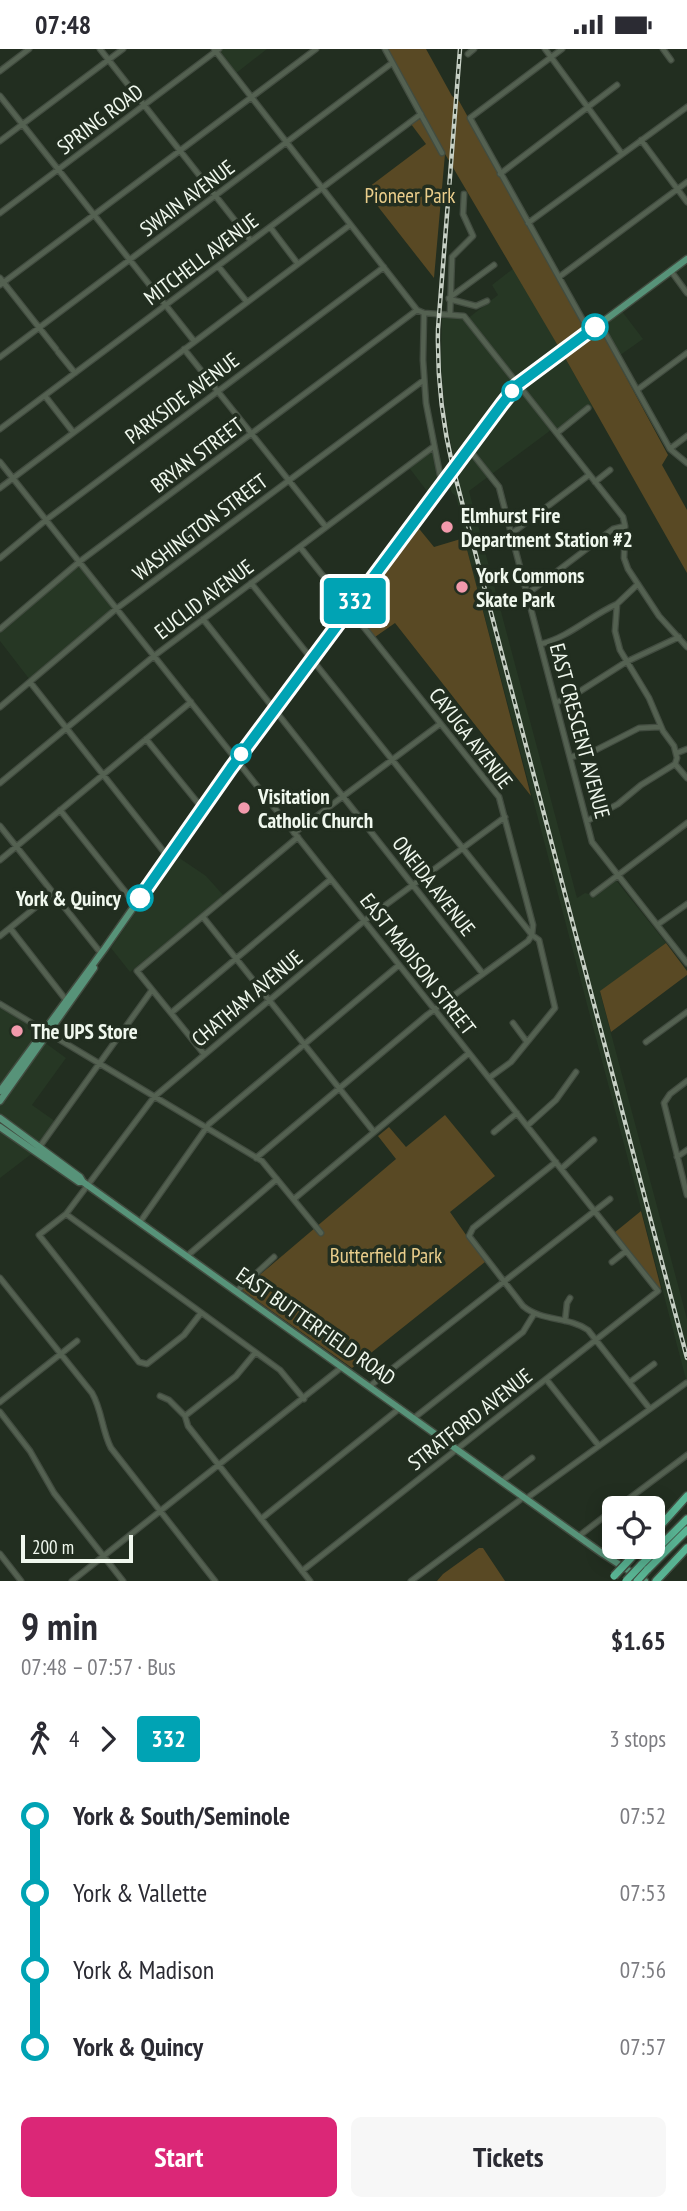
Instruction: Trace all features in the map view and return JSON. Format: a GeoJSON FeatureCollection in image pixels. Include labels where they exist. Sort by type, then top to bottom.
{"type":"FeatureCollection","features":[{"type":"Feature","properties":{"kind":"highway"},"geometry":{"type":"LineString","coordinates":[[665,1521],[687,1496]]}},
{"type":"Feature","properties":{"kind":"highway"},"geometry":{"type":"LineString","coordinates":[[641,1581],[646,1570],[687,1519]]}},
{"type":"Feature","properties":{"kind":"highway"},"geometry":{"type":"LineString","coordinates":[[626,1581],[646,1570],[687,1531]]}},
{"type":"Feature","properties":{"kind":"highway"},"geometry":{"type":"LineString","coordinates":[[658,1580],[687,1548]]}},
{"type":"Feature","properties":{"kind":"highway"},"geometry":{"type":"LineString","coordinates":[[611,1578],[630,1559]]}},
{"type":"Feature","properties":{"kind":"main road"},"geometry":{"type":"LineString","coordinates":[[0,1101],[66,1000],[202,808],[517,385],[687,259]]}},
{"type":"Feature","properties":{"kind":"main road"},"geometry":{"type":"LineString","coordinates":[[0,1091],[103,954],[102,950]]}},
{"type":"Feature","properties":{"kind":"main road"},"geometry":{"type":"LineString","coordinates":[[0,1111],[1,1122]]}},
{"type":"Feature","properties":{"kind":"main road","name":"EAST BUTTERFIELD ROAD"},"geometry":{"type":"LineString","coordinates":[[1,1122],[641,1581]]}},
{"type":"Feature","properties":{"kind":"street"},"geometry":{"type":"LineString","coordinates":[[0,71],[29,49]]}},
{"type":"Feature","properties":{"kind":"street"},"geometry":{"type":"LineString","coordinates":[[100,49],[251,241]]}},
{"type":"Feature","properties":{"kind":"street"},"geometry":{"type":"LineString","coordinates":[[0,141],[123,49]]}},
{"type":"Feature","properties":{"kind":"street"},"geometry":{"type":"LineString","coordinates":[[75,373],[1,282],[180,151],[309,51],[316,49]]}},
{"type":"Feature","properties":{"kind":"street"},"geometry":{"type":"LineString","coordinates":[[384,49],[442,153]]}},
{"type":"Feature","properties":{"kind":"street"},"geometry":{"type":"LineString","coordinates":[[468,54],[474,49]]}},
{"type":"Feature","properties":{"kind":"street"},"geometry":{"type":"LineString","coordinates":[[545,49],[622,154]]}},
{"type":"Feature","properties":{"kind":"street"},"geometry":{"type":"LineString","coordinates":[[562,49],[470,118],[589,331]]}},
{"type":"Feature","properties":{"kind":"street"},"geometry":{"type":"LineString","coordinates":[[663,49],[671,60]]}},
{"type":"Feature","properties":{"kind":"street"},"geometry":{"type":"LineString","coordinates":[[217,50],[417,310],[464,316],[557,433],[623,517],[625,561],[659,616],[687,647]]}},
{"type":"Feature","properties":{"kind":"street","name":"SPRING ROAD"},"geometry":{"type":"LineString","coordinates":[[0,213],[217,50]]}},
{"type":"Feature","properties":{"kind":"street","name":"SWAIN AVENUE"},"geometry":{"type":"LineString","coordinates":[[0,357],[393,63]]}},
{"type":"Feature","properties":{"kind":"street"},"geometry":{"type":"LineString","coordinates":[[500,174],[617,85]]}},
{"type":"Feature","properties":{"kind":"street"},"geometry":{"type":"LineString","coordinates":[[0,96],[194,341]]}},
{"type":"Feature","properties":{"kind":"street"},"geometry":{"type":"LineString","coordinates":[[528,223],[687,107]]}},
{"type":"Feature","properties":{"kind":"street","name":"MITCHELL AVENUE"},"geometry":{"type":"LineString","coordinates":[[0,429],[421,114]]}},
{"type":"Feature","properties":{"kind":"street"},"geometry":{"type":"LineString","coordinates":[[641,140],[687,202]]}},
{"type":"Feature","properties":{"kind":"street"},"geometry":{"type":"LineString","coordinates":[[559,277],[687,182]]}},
{"type":"Feature","properties":{"kind":"street"},"geometry":{"type":"LineString","coordinates":[[450,314],[452,257],[473,236],[463,214],[464,194]]}},
{"type":"Feature","properties":{"kind":"street"},"geometry":{"type":"LineString","coordinates":[[0,488],[350,225]]}},
{"type":"Feature","properties":{"kind":"street"},"geometry":{"type":"LineString","coordinates":[[270,227],[298,264]]}},
{"type":"Feature","properties":{"kind":"street"},"geometry":{"type":"LineString","coordinates":[[449,299],[494,265]]}},
{"type":"Feature","properties":{"kind":"street"},"geometry":{"type":"LineString","coordinates":[[218,266],[247,302]]}},
{"type":"Feature","properties":{"kind":"street","name":"PARKSIDE AVENUE"},"geometry":{"type":"LineString","coordinates":[[0,558],[46,520],[384,267]]}},
{"type":"Feature","properties":{"kind":"street"},"geometry":{"type":"LineString","coordinates":[[671,271],[687,293]]}},
{"type":"Feature","properties":{"kind":"street"},"geometry":{"type":"LineString","coordinates":[[449,299],[476,306],[487,301]]}},
{"type":"Feature","properties":{"kind":"street","name":"BRYAN STREET"},"geometry":{"type":"LineString","coordinates":[[0,629],[79,562],[417,310]]}},
{"type":"Feature","properties":{"kind":"street"},"geometry":{"type":"LineString","coordinates":[[424,313],[424,380],[433,447],[442,485]]}},
{"type":"Feature","properties":{"kind":"street"},"geometry":{"type":"LineString","coordinates":[[599,324],[670,449],[687,463]]}},
{"type":"Feature","properties":{"kind":"street"},"geometry":{"type":"LineString","coordinates":[[184,349],[326,527]]}},
{"type":"Feature","properties":{"kind":"street"},"geometry":{"type":"LineString","coordinates":[[637,390],[687,353]]}},
{"type":"Feature","properties":{"kind":"street","name":"WASHINGTON STREET"},"geometry":{"type":"LineString","coordinates":[[0,707],[116,609],[424,380]]}},
{"type":"Feature","properties":{"kind":"street"},"geometry":{"type":"LineString","coordinates":[[45,396],[73,432]]}},
{"type":"Feature","properties":{"kind":"street"},"geometry":{"type":"LineString","coordinates":[[557,433],[588,408]]}},
{"type":"Feature","properties":{"kind":"street"},"geometry":{"type":"LineString","coordinates":[[670,449],[687,436]]}},
{"type":"Feature","properties":{"kind":"street","name":"EUCLID AVENUE"},"geometry":{"type":"LineString","coordinates":[[0,783],[154,656],[433,447]]}},
{"type":"Feature","properties":{"kind":"street","name":"EAST CRESCENT AVENUE"},"geometry":{"type":"LineString","coordinates":[[468,449],[498,485],[593,844],[687,963]]}},
{"type":"Feature","properties":{"kind":"street","name":"EAST MADISON STREET"},"geometry":{"type":"LineString","coordinates":[[0,462],[658,1291]]}},
{"type":"Feature","properties":{"kind":"street"},"geometry":{"type":"LineString","coordinates":[[595,482],[610,470]]}},
{"type":"Feature","properties":{"kind":"street"},"geometry":{"type":"LineString","coordinates":[[511,534],[589,475]]}},
{"type":"Feature","properties":{"kind":"street"},"geometry":{"type":"LineString","coordinates":[[527,594],[613,529],[625,526]]}},
{"type":"Feature","properties":{"kind":"street","name":"CAYUGA AVENUE"},"geometry":{"type":"LineString","coordinates":[[300,547],[499,797],[533,925],[532,935],[539,940],[555,1003],[553,1012],[527,1041]]}},
{"type":"Feature","properties":{"kind":"street"},"geometry":{"type":"LineString","coordinates":[[251,583],[532,935],[528,941],[435,1010],[256,1158]]}},
{"type":"Feature","properties":{"kind":"street"},"geometry":{"type":"LineString","coordinates":[[541,645],[556,641],[584,621],[617,604],[638,584]]}},
{"type":"Feature","properties":{"kind":"street"},"geometry":{"type":"LineString","coordinates":[[587,821],[618,804],[641,785],[675,764],[677,753],[660,727],[649,698],[626,661],[616,638],[617,604]]}},
{"type":"Feature","properties":{"kind":"street","name":"ONEIDA AVENUE"},"geometry":{"type":"LineString","coordinates":[[203,619],[483,974]]}},
{"type":"Feature","properties":{"kind":"street"},"geometry":{"type":"LineString","coordinates":[[556,702],[571,697],[626,661],[679,637]]}},
{"type":"Feature","properties":{"kind":"street"},"geometry":{"type":"LineString","coordinates":[[30,682],[168,857]]}},
{"type":"Feature","properties":{"kind":"street"},"geometry":{"type":"LineString","coordinates":[[0,860],[191,702]]}},
{"type":"Feature","properties":{"kind":"street"},"geometry":{"type":"LineString","coordinates":[[204,1054],[137,971],[296,835],[440,724]]}},
{"type":"Feature","properties":{"kind":"street"},"geometry":{"type":"LineString","coordinates":[[571,757],[594,751],[629,732],[660,727]]}},
{"type":"Feature","properties":{"kind":"street"},"geometry":{"type":"LineString","coordinates":[[146,739],[202,808]]}},
{"type":"Feature","properties":{"kind":"street"},"geometry":{"type":"LineString","coordinates":[[677,753],[687,749]]}},
{"type":"Feature","properties":{"kind":"street"},"geometry":{"type":"LineString","coordinates":[[675,764],[687,778]]}},
{"type":"Feature","properties":{"kind":"street"},"geometry":{"type":"LineString","coordinates":[[60,810],[135,904]]}},
{"type":"Feature","properties":{"kind":"street","name":"CHATHAM AVENUE"},"geometry":{"type":"LineString","coordinates":[[201,1313],[181,1337],[147,1364],[139,1362],[39,1235],[66,1214],[154,1097],[364,921],[505,817]]}},
{"type":"Feature","properties":{"kind":"street"},"geometry":{"type":"LineString","coordinates":[[0,826],[102,950]]}},
{"type":"Feature","properties":{"kind":"street"},"geometry":{"type":"LineString","coordinates":[[593,894],[686,826]]}},
{"type":"Feature","properties":{"kind":"street"},"geometry":{"type":"LineString","coordinates":[[171,1013],[331,879]]}},
{"type":"Feature","properties":{"kind":"street"},"geometry":{"type":"LineString","coordinates":[[0,936],[53,893]]}},
{"type":"Feature","properties":{"kind":"street"},"geometry":{"type":"LineString","coordinates":[[657,925],[687,904]]}},
{"type":"Feature","properties":{"kind":"street"},"geometry":{"type":"LineString","coordinates":[[203,917],[374,1132]]}},
{"type":"Feature","properties":{"kind":"street"},"geometry":{"type":"LineString","coordinates":[[10,928],[66,1000]]}},
{"type":"Feature","properties":{"kind":"street"},"geometry":{"type":"LineString","coordinates":[[140,1222],[206,1128],[399,965]]}},
{"type":"Feature","properties":{"kind":"street"},"geometry":{"type":"LineString","coordinates":[[38,1149],[152,990]]}},
{"type":"Feature","properties":{"kind":"street"},"geometry":{"type":"LineString","coordinates":[[0,1004],[264,1163],[321,1233]]}},
{"type":"Feature","properties":{"kind":"street"},"geometry":{"type":"LineString","coordinates":[[646,1042],[687,1012]]}},
{"type":"Feature","properties":{"kind":"street"},"geometry":{"type":"LineString","coordinates":[[489,1078],[510,1063],[527,1041],[513,1023]]}},
{"type":"Feature","properties":{"kind":"street"},"geometry":{"type":"LineString","coordinates":[[294,1199],[469,1053]]}},
{"type":"Feature","properties":{"kind":"street"},"geometry":{"type":"LineString","coordinates":[[527,1126],[555,1100],[576,1073]]}},
{"type":"Feature","properties":{"kind":"street"},"geometry":{"type":"LineString","coordinates":[[687,1081],[664,1103],[687,1195]]}},
{"type":"Feature","properties":{"kind":"street"},"geometry":{"type":"LineString","coordinates":[[494,1132],[517,1113]]}},
{"type":"Feature","properties":{"kind":"street"},"geometry":{"type":"LineString","coordinates":[[561,1168],[594,1140]]}},
{"type":"Feature","properties":{"kind":"street"},"geometry":{"type":"LineString","coordinates":[[677,1157],[687,1150]]}},
{"type":"Feature","properties":{"kind":"street"},"geometry":{"type":"LineString","coordinates":[[556,1163],[473,1228],[469,1234],[523,1306],[534,1314],[584,1327],[650,1409]]}},
{"type":"Feature","properties":{"kind":"street"},"geometry":{"type":"LineString","coordinates":[[187,1256],[277,1179]]}},
{"type":"Feature","properties":{"kind":"street"},"geometry":{"type":"LineString","coordinates":[[370,1386],[610,1199]]}},
{"type":"Feature","properties":{"kind":"street"},"geometry":{"type":"LineString","coordinates":[[66,1214],[284,1374],[304,1399]]}},
{"type":"Feature","properties":{"kind":"street"},"geometry":{"type":"LineString","coordinates":[[612,1262],[626,1251]]}},
{"type":"Feature","properties":{"kind":"street"},"geometry":{"type":"LineString","coordinates":[[237,1291],[274,1257]]}},
{"type":"Feature","properties":{"kind":"street"},"geometry":{"type":"LineString","coordinates":[[0,1277],[95,1399],[109,1445],[215,1581]]}},
{"type":"Feature","properties":{"kind":"street","name":"STRATFORD AVENUE"},"geometry":{"type":"LineString","coordinates":[[302,1571],[658,1291]]}},
{"type":"Feature","properties":{"kind":"street"},"geometry":{"type":"LineString","coordinates":[[565,1321],[570,1298]]}},
{"type":"Feature","properties":{"kind":"street"},"geometry":{"type":"LineString","coordinates":[[414,1418],[523,1332],[534,1314]]}},
{"type":"Feature","properties":{"kind":"street"},"geometry":{"type":"LineString","coordinates":[[0,1402],[78,1341]]}},
{"type":"Feature","properties":{"kind":"street"},"geometry":{"type":"LineString","coordinates":[[185,1416],[236,1376],[255,1353]]}},
{"type":"Feature","properties":{"kind":"street"},"geometry":{"type":"LineString","coordinates":[[630,1382],[653,1364]]}},
{"type":"Feature","properties":{"kind":"street"},"geometry":{"type":"LineString","coordinates":[[72,1581],[343,1367]]}},
{"type":"Feature","properties":{"kind":"street"},"geometry":{"type":"LineString","coordinates":[[546,1379],[599,1446]]}},
{"type":"Feature","properties":{"kind":"street"},"geometry":{"type":"LineString","coordinates":[[411,1581],[686,1383]]}},
{"type":"Feature","properties":{"kind":"street"},"geometry":{"type":"LineString","coordinates":[[160,1396],[169,1400],[185,1416],[188,1426],[310,1581]]}},
{"type":"Feature","properties":{"kind":"street"},"geometry":{"type":"LineString","coordinates":[[261,1519],[400,1408]]}},
{"type":"Feature","properties":{"kind":"street"},"geometry":{"type":"LineString","coordinates":[[0,1412],[30,1451],[54,1493],[123,1581]]}},
{"type":"Feature","properties":{"kind":"street"},"geometry":{"type":"LineString","coordinates":[[632,1496],[687,1455]]}},
{"type":"Feature","properties":{"kind":"street"},"geometry":{"type":"LineString","coordinates":[[502,1481],[532,1458]]}},
{"type":"Feature","properties":{"kind":"street"},"geometry":{"type":"LineString","coordinates":[[579,1536],[602,1519]]}},
{"type":"Feature","properties":{"kind":"street"},"geometry":{"type":"LineString","coordinates":[[0,1554],[21,1581]]}},
{"type":"Feature","properties":{"kind":"shaded area"},"geometry":{"type":"Polygon","coordinates":[[[216,49],[267,49],[235,74],[216,49]]]}},
{"type":"Feature","properties":{"kind":"shaded area"},"geometry":{"type":"Polygon","coordinates":[[[514,268],[593,407],[559,434],[467,319],[498,295],[492,285],[514,268]]]}},
{"type":"Feature","properties":{"kind":"shaded area"},"geometry":{"type":"Polygon","coordinates":[[[621,310],[643,339],[616,358],[599,327],[621,310]]]}},
{"type":"Feature","properties":{"kind":"shaded area"},"geometry":{"type":"Polygon","coordinates":[[[442,318],[462,318],[513,382],[454,461],[445,410],[441,364],[442,318]]]}},
{"type":"Feature","properties":{"kind":"shaded area"},"geometry":{"type":"Polygon","coordinates":[[[518,388],[551,430],[469,491],[577,898],[585,893],[593,895],[615,879],[666,943],[600,992],[687,1319],[687,1383],[464,538],[466,537],[456,496],[448,482],[518,388]]]}},
{"type":"Feature","properties":{"kind":"shaded area"},"geometry":{"type":"Polygon","coordinates":[[[431,446],[440,481],[430,495],[407,465],[431,446]]]}},
{"type":"Feature","properties":{"kind":"shaded area"},"geometry":{"type":"Polygon","coordinates":[[[80,564],[114,608],[30,680],[0,641],[0,630],[80,564]]]}},
{"type":"Feature","properties":{"kind":"shaded area"},"geometry":{"type":"Polygon","coordinates":[[[175,855],[206,876],[224,896],[130,972],[111,948],[175,855]]]}},
{"type":"Feature","properties":{"kind":"shaded area"},"geometry":{"type":"Polygon","coordinates":[[[0,1006],[40,1031],[0,1086],[0,1006]]]}},
{"type":"Feature","properties":{"kind":"shaded area"},"geometry":{"type":"Polygon","coordinates":[[[44,1042],[66,1058],[32,1105],[59,1124],[43,1147],[0,1115],[0,1104],[44,1042]]]}},
{"type":"Feature","properties":{"kind":"shaded area"},"geometry":{"type":"Polygon","coordinates":[[[0,1129],[34,1152],[0,1178],[0,1129]]]}},
{"type":"Feature","properties":{"kind":"green space","name":"Pioneer Park"},"geometry":{"type":"Polygon","coordinates":[[[383,49],[426,49],[452,96],[459,101],[589,334],[599,327],[668,455],[662,465],[687,510],[687,573],[445,154],[434,278],[365,190],[426,144],[411,124],[422,118],[383,49]]]}},
{"type":"Feature","properties":{"kind":"green space"},"geometry":{"type":"Polygon","coordinates":[[[416,525],[434,547],[464,538],[531,796],[395,623],[375,637],[353,610],[416,525]]]}},
{"type":"Feature","properties":{"kind":"green space"},"geometry":{"type":"Polygon","coordinates":[[[666,943],[687,971],[687,975],[611,1032],[600,991],[666,943]]]}},
{"type":"Feature","properties":{"kind":"green space","name":"Butterfield Park"},"geometry":{"type":"Polygon","coordinates":[[[445,1115],[495,1176],[450,1212],[485,1262],[352,1368],[242,1290],[396,1159],[378,1136],[389,1127],[406,1147],[445,1115]]]}},
{"type":"Feature","properties":{"kind":"green space"},"geometry":{"type":"Polygon","coordinates":[[[641,1211],[661,1288],[659,1290],[614,1233],[641,1211]]]}},
{"type":"Feature","properties":{"kind":"green space"},"geometry":{"type":"Polygon","coordinates":[[[479,1548],[483,1548],[505,1581],[437,1581],[443,1574],[479,1548]]]}},
{"type":"Feature","properties":{"kind":"railway"},"geometry":{"type":"LineString","coordinates":[[460,49],[438,329],[439,382],[446,433],[687,1358]]}},
{"type":"Feature","properties":{"kind":"bus line","name":"332"},"geometry":{"type":"LineString","coordinates":[[140,898],[231,768],[517,385],[595,327]]}},
{"type":"Feature","properties":{"kind":"place","name":"Elmhurst Fire Department Station #2"},"geometry":{"type":"Point","coordinates":[447,527]}},
{"type":"Feature","properties":{"kind":"place","name":"York Commons Skate Park"},"geometry":{"type":"Point","coordinates":[462,587]}},
{"type":"Feature","properties":{"kind":"place","name":"Visitation Catholic Church"},"geometry":{"type":"Point","coordinates":[244,808]}},
{"type":"Feature","properties":{"kind":"place","name":"York & Quincy"},"geometry":{"type":"Point","coordinates":[140,898]}},
{"type":"Feature","properties":{"kind":"place","name":"The UPS Store"},"geometry":{"type":"Point","coordinates":[17,1031]}}]}
